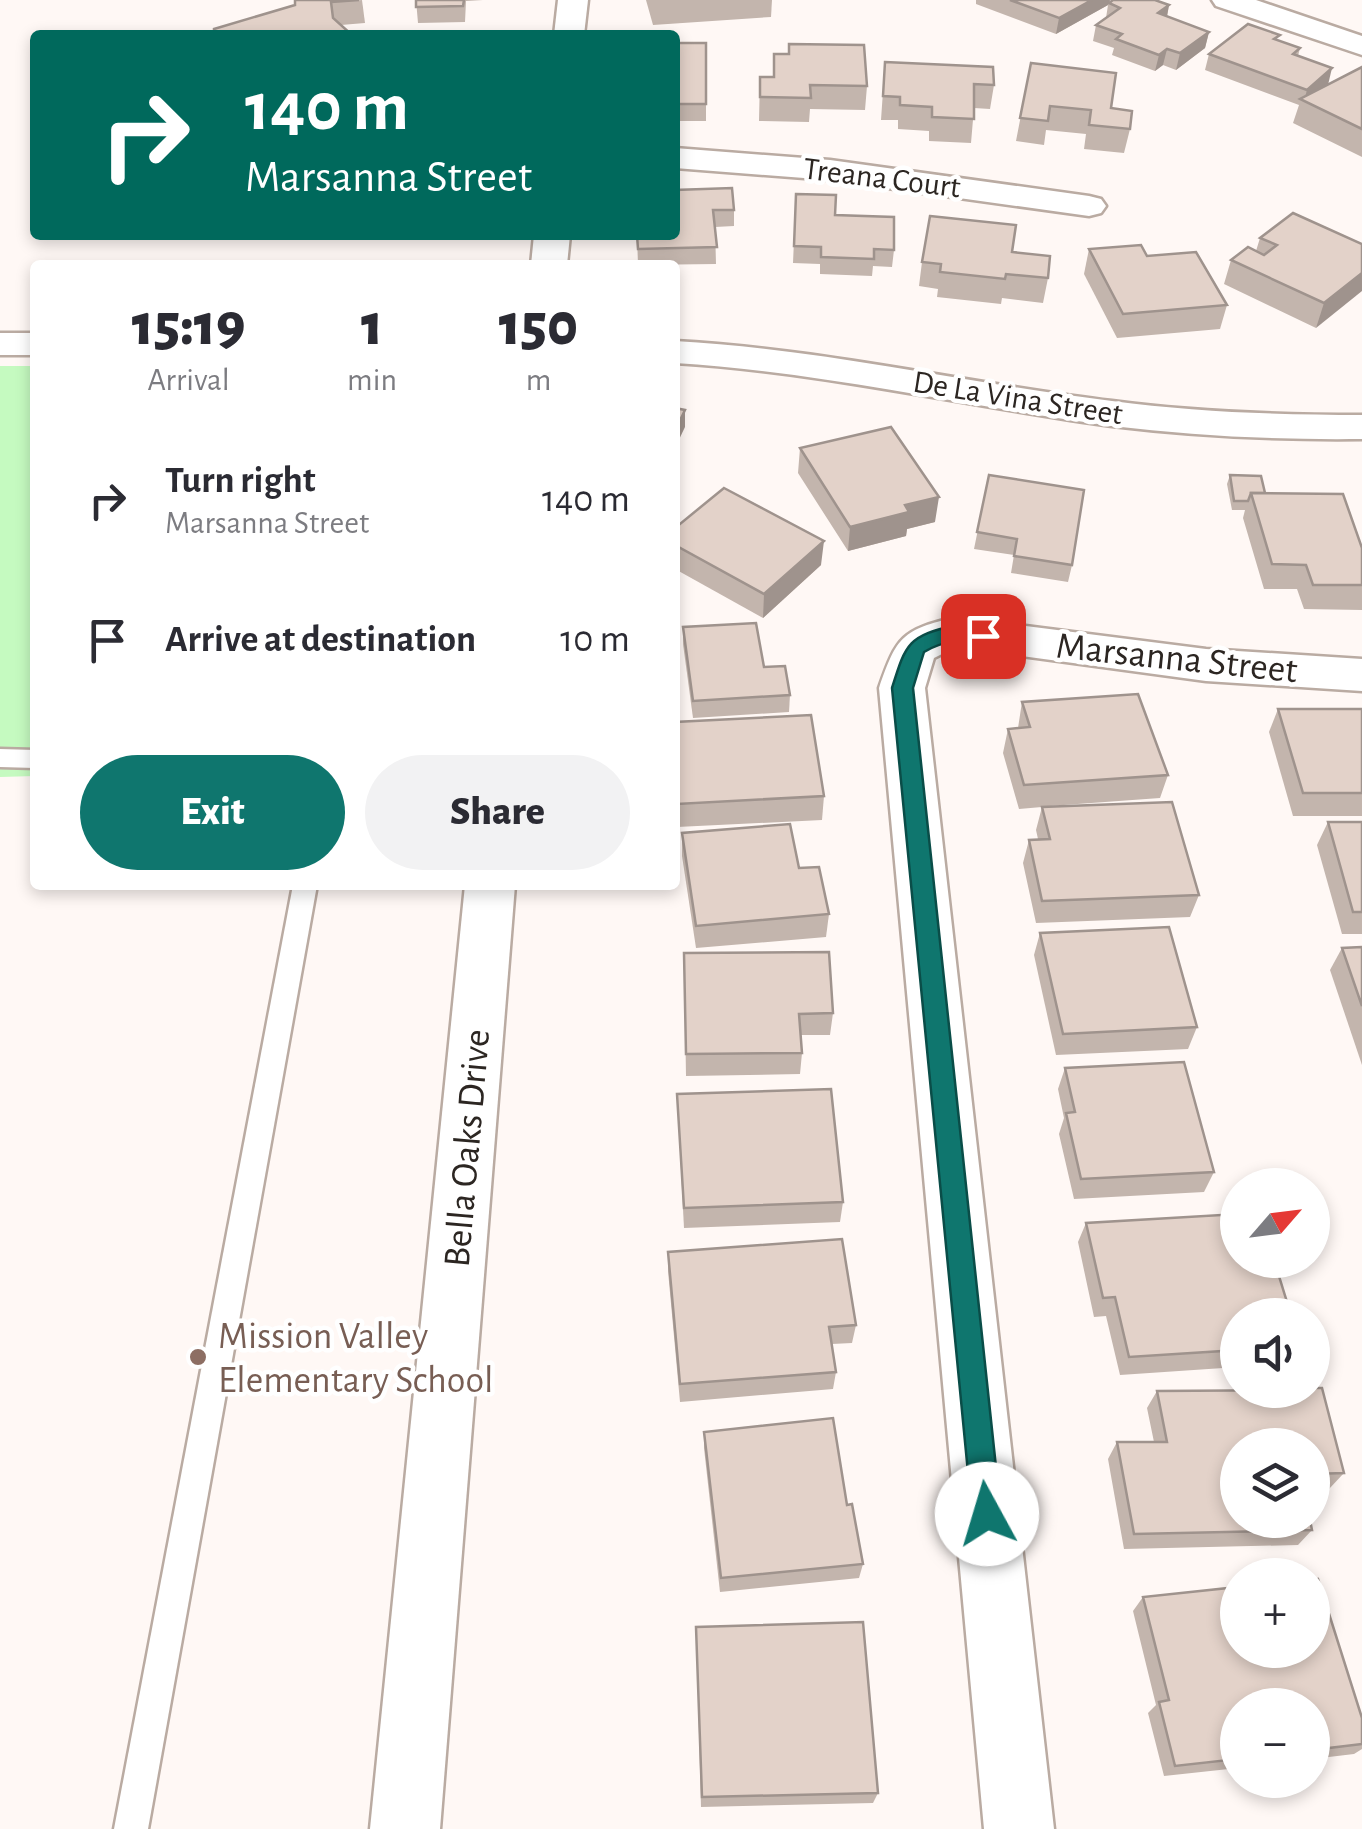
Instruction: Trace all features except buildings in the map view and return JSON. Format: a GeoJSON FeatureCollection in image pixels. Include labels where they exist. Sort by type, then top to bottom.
{"type":"FeatureCollection","features":[{"type":"Feature","properties":{"kind":"street"},"geometry":{"type":"LineString","coordinates":[[570,30],[573,0]]}},
{"type":"Feature","properties":{"kind":"street"},"geometry":{"type":"LineString","coordinates":[[1226,0],[1362,46]]}},
{"type":"Feature","properties":{"kind":"street","name":"Treana Court"},"geometry":{"type":"LineString","coordinates":[[680,158],[830,170],[1088,206]]}},
{"type":"Feature","properties":{"kind":"street"},"geometry":{"type":"LineString","coordinates":[[0,344],[30,344]]}},
{"type":"Feature","properties":{"kind":"street","name":"De La Vina Street"},"geometry":{"type":"LineString","coordinates":[[680,353],[856,371],[1114,412],[1301,428],[1362,427]]}},
{"type":"Feature","properties":{"kind":"street","name":"Marsanna Street"},"geometry":{"type":"LineString","coordinates":[[1019,1829],[902,688],[915,648],[932,638],[956,632],[1206,665],[1362,675]]}},
{"type":"Feature","properties":{"kind":"street","name":"Bella Oaks Drive"},"geometry":{"type":"LineString","coordinates":[[404,1829],[490,890]]}},
{"type":"Feature","properties":{"kind":"lane"},"geometry":{"type":"LineString","coordinates":[[0,758],[30,759]]}},
{"type":"Feature","properties":{"kind":"lane"},"geometry":{"type":"LineString","coordinates":[[130,1829],[305,890]]}},
{"type":"Feature","properties":{"kind":"green space"},"geometry":{"type":"Polygon","coordinates":[[[0,366],[30,366],[30,776],[0,777],[0,366]]]}},
{"type":"Feature","properties":{"kind":"place","name":"Mission Valley Elementary School"},"geometry":{"type":"Point","coordinates":[198,1357]}},
{"type":"Feature","properties":{"kind":"route"},"geometry":{"type":"LineString","coordinates":[[983,636],[956,632],[932,638],[915,648],[902,688],[987,1514]]}}]}
